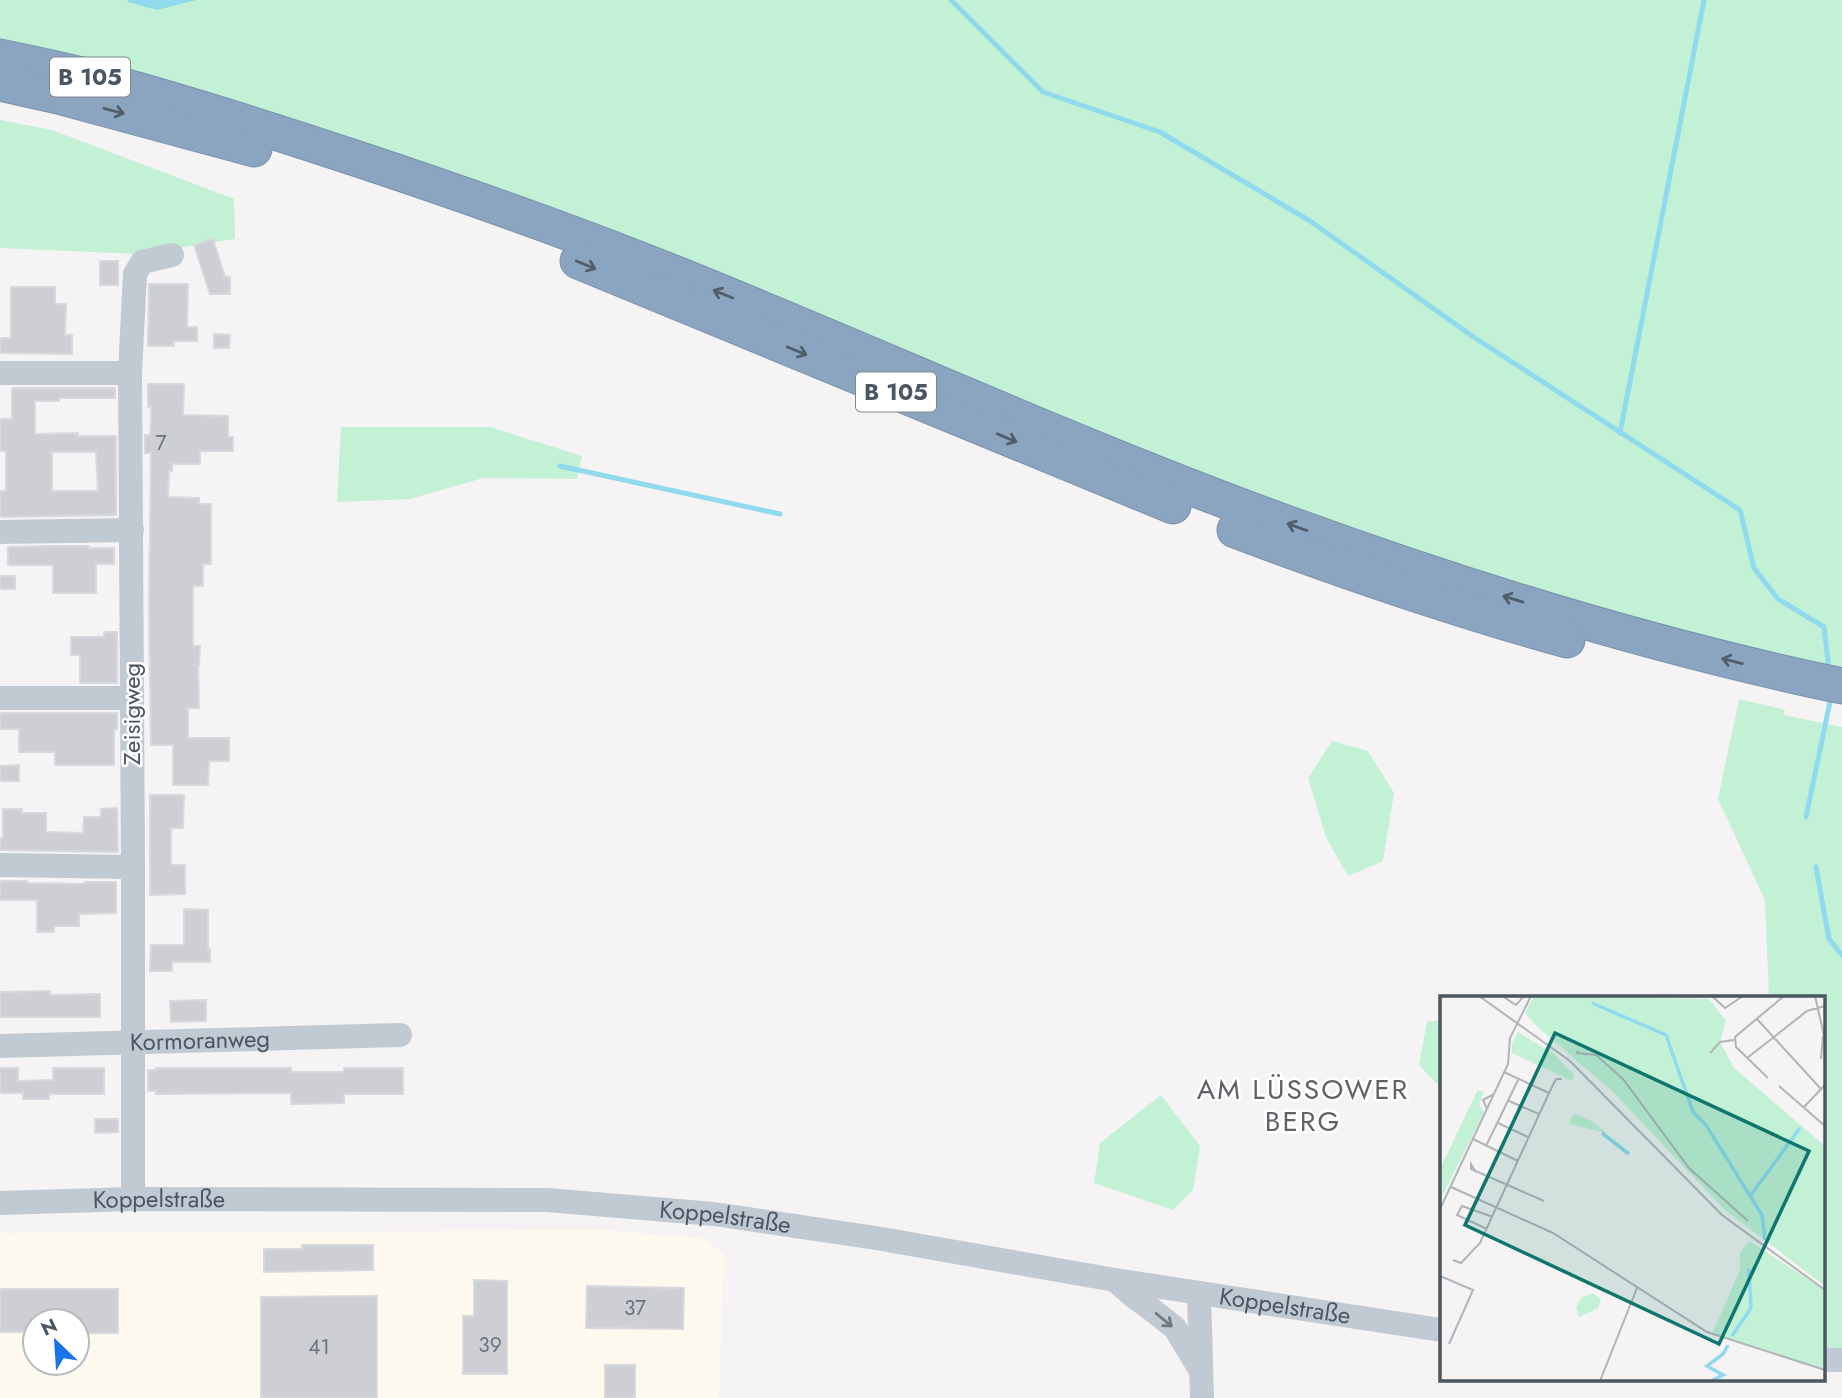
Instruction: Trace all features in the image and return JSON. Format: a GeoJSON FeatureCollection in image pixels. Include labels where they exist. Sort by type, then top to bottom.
{"type":"FeatureCollection","features":[{"type":"Feature","properties":{"kind":"highway","name":"B 105"},"geometry":{"type":"LineString","coordinates":[[0,57],[82,75],[179,102],[502,207],[672,272],[1222,499],[1335,541],[1796,688],[1842,710]]}},
{"type":"Feature","properties":{"kind":"highway","name":"B 105"},"geometry":{"type":"LineString","coordinates":[[0,83],[58,96],[273,155],[499,229],[1122,486],[1316,561],[1506,623],[1696,676],[1796,688],[1842,686]]}},
{"type":"Feature","properties":{"kind":"street","name":"Zeisigweg"},"geometry":{"type":"LineString","coordinates":[[133,1199],[134,867],[130,373],[135,274],[142,262],[172,256]]}},
{"type":"Feature","properties":{"kind":"street"},"geometry":{"type":"LineString","coordinates":[[0,373],[130,373]]}},
{"type":"Feature","properties":{"kind":"street"},"geometry":{"type":"LineString","coordinates":[[0,532],[132,530]]}},
{"type":"Feature","properties":{"kind":"street"},"geometry":{"type":"LineString","coordinates":[[0,698],[132,698]]}},
{"type":"Feature","properties":{"kind":"street"},"geometry":{"type":"LineString","coordinates":[[0,866],[134,867]]}},
{"type":"Feature","properties":{"kind":"street","name":"Kormoranweg"},"geometry":{"type":"LineString","coordinates":[[0,1046],[400,1035]]}},
{"type":"Feature","properties":{"kind":"street","name":"Koppelstraße"},"geometry":{"type":"LineString","coordinates":[[0,1203],[133,1199],[561,1201],[714,1214],[1440,1330]]}},
{"type":"Feature","properties":{"kind":"street"},"geometry":{"type":"LineString","coordinates":[[1115,1280],[1175,1328],[1201,1371]]}},
{"type":"Feature","properties":{"kind":"street"},"geometry":{"type":"LineString","coordinates":[[1199,1293],[1202,1398]]}},
{"type":"Feature","properties":{"kind":"shaded area"},"geometry":{"type":"Polygon","coordinates":[[[608,1230],[704,1239],[724,1253],[719,1398],[0,1398],[0,1233],[608,1230]]]}},
{"type":"Feature","properties":{"kind":"green space"},"geometry":{"type":"Polygon","coordinates":[[[0,0],[1842,0],[1842,670],[1709,642],[1507,587],[0,41],[0,0]]]}},
{"type":"Feature","properties":{"kind":"green space"},"geometry":{"type":"Polygon","coordinates":[[[0,120],[52,130],[234,199],[235,239],[139,254],[0,248],[0,120]]]}},
{"type":"Feature","properties":{"kind":"green space"},"geometry":{"type":"Polygon","coordinates":[[[341,427],[490,427],[582,456],[577,479],[483,478],[410,499],[337,502],[341,427]]]}},
{"type":"Feature","properties":{"kind":"green space"},"geometry":{"type":"Polygon","coordinates":[[[1739,699],[1785,710],[1784,715],[1842,727],[1842,1360],[1825,1360],[1825,996],[1769,996],[1765,900],[1718,799],[1739,699]]]}},
{"type":"Feature","properties":{"kind":"green space"},"geometry":{"type":"Polygon","coordinates":[[[1332,741],[1368,751],[1394,793],[1383,861],[1348,876],[1326,837],[1308,778],[1332,741]]]}},
{"type":"Feature","properties":{"kind":"green space"},"geometry":{"type":"Polygon","coordinates":[[[1440,1020],[1440,1087],[1419,1065],[1427,1022],[1440,1020]]]}},
{"type":"Feature","properties":{"kind":"green space"},"geometry":{"type":"Polygon","coordinates":[[[1161,1095],[1200,1146],[1193,1190],[1173,1210],[1094,1183],[1100,1143],[1161,1095]]]}},
{"type":"Feature","properties":{"kind":"water"},"geometry":{"type":"Polygon","coordinates":[[[127,0],[197,0],[157,10],[127,0]]]}},
{"type":"Feature","properties":{"kind":"building"},"geometry":{"type":"Polygon","coordinates":[[[213,239],[225,277],[230,277],[230,294],[210,294],[194,245],[213,239]]]}},
{"type":"Feature","properties":{"kind":"building"},"geometry":{"type":"Polygon","coordinates":[[[100,261],[118,261],[118,285],[100,285],[100,261]]]}},
{"type":"Feature","properties":{"kind":"building"},"geometry":{"type":"Polygon","coordinates":[[[149,284],[188,284],[187,327],[197,327],[197,341],[174,341],[174,346],[148,346],[149,284]]]}},
{"type":"Feature","properties":{"kind":"building"},"geometry":{"type":"Polygon","coordinates":[[[11,287],[55,287],[55,304],[66,304],[65,335],[72,335],[72,354],[0,353],[0,338],[11,338],[11,287]]]}},
{"type":"Feature","properties":{"kind":"building"},"geometry":{"type":"Polygon","coordinates":[[[214,334],[230,335],[229,348],[214,348],[214,334]]]}},
{"type":"Feature","properties":{"kind":"building"},"geometry":{"type":"Polygon","coordinates":[[[148,384],[184,384],[183,415],[228,416],[228,437],[233,437],[233,451],[200,451],[200,464],[172,464],[172,471],[169,471],[168,497],[199,498],[199,504],[211,504],[211,564],[203,564],[203,586],[193,586],[193,646],[200,646],[199,708],[188,708],[188,738],[229,738],[229,761],[209,761],[208,785],[173,785],[173,745],[151,745],[151,453],[145,453],[145,435],[150,435],[151,422],[148,384]]]}},
{"type":"Feature","properties":{"kind":"building"},"geometry":{"type":"Polygon","coordinates":[[[12,388],[115,388],[115,398],[35,401],[35,434],[116,436],[116,515],[0,517],[0,491],[6,491],[6,451],[0,451],[0,419],[12,419],[12,388]],[[52,452],[52,491],[98,491],[96,452],[52,452]]]}},
{"type":"Feature","properties":{"kind":"building"},"geometry":{"type":"Polygon","coordinates":[[[8,547],[114,548],[114,564],[96,564],[96,593],[53,593],[53,565],[8,565],[8,547]]]}},
{"type":"Feature","properties":{"kind":"building"},"geometry":{"type":"Polygon","coordinates":[[[0,576],[15,576],[15,589],[0,589],[0,576]]]}},
{"type":"Feature","properties":{"kind":"building"},"geometry":{"type":"Polygon","coordinates":[[[104,632],[117,632],[117,683],[80,683],[80,655],[71,655],[71,637],[104,637],[104,632]]]}},
{"type":"Feature","properties":{"kind":"building"},"geometry":{"type":"Polygon","coordinates":[[[0,713],[117,713],[114,765],[55,765],[55,752],[19,752],[19,729],[0,729],[0,713]]]}},
{"type":"Feature","properties":{"kind":"building"},"geometry":{"type":"Polygon","coordinates":[[[19,765],[19,781],[0,781],[0,766],[19,765]]]}},
{"type":"Feature","properties":{"kind":"building"},"geometry":{"type":"Polygon","coordinates":[[[150,795],[184,795],[183,828],[171,828],[171,865],[185,865],[185,894],[150,895],[150,795]]]}},
{"type":"Feature","properties":{"kind":"building"},"geometry":{"type":"Polygon","coordinates":[[[117,808],[118,852],[0,850],[0,839],[3,838],[3,809],[22,809],[22,813],[46,813],[46,832],[83,833],[84,817],[101,817],[101,809],[117,808]]]}},
{"type":"Feature","properties":{"kind":"building"},"geometry":{"type":"Polygon","coordinates":[[[0,881],[85,884],[116,882],[116,913],[79,914],[79,926],[54,926],[54,932],[37,932],[37,900],[0,900],[0,881]]]}},
{"type":"Feature","properties":{"kind":"building"},"geometry":{"type":"Polygon","coordinates":[[[184,909],[208,910],[210,962],[172,962],[172,971],[150,971],[151,945],[184,945],[184,909]]]}},
{"type":"Feature","properties":{"kind":"building"},"geometry":{"type":"Polygon","coordinates":[[[50,991],[50,995],[100,994],[100,1017],[0,1017],[0,992],[50,991]]]}},
{"type":"Feature","properties":{"kind":"building"},"geometry":{"type":"Polygon","coordinates":[[[206,1000],[206,1021],[171,1022],[170,1001],[206,1000]]]}},
{"type":"Feature","properties":{"kind":"building"},"geometry":{"type":"Polygon","coordinates":[[[0,1068],[18,1068],[18,1081],[53,1080],[53,1068],[104,1068],[104,1094],[49,1094],[49,1099],[23,1099],[23,1093],[0,1093],[0,1068]]]}},
{"type":"Feature","properties":{"kind":"building"},"geometry":{"type":"Polygon","coordinates":[[[291,1068],[291,1072],[344,1072],[344,1068],[403,1068],[403,1094],[344,1094],[344,1103],[291,1104],[291,1093],[156,1094],[156,1091],[148,1091],[148,1070],[291,1068]]]}},
{"type":"Feature","properties":{"kind":"building"},"geometry":{"type":"Polygon","coordinates":[[[95,1119],[118,1119],[118,1132],[95,1133],[95,1119]]]}},
{"type":"Feature","properties":{"kind":"building"},"geometry":{"type":"Polygon","coordinates":[[[302,1245],[373,1245],[373,1270],[264,1272],[264,1249],[302,1249],[302,1245]]]}},
{"type":"Feature","properties":{"kind":"building"},"geometry":{"type":"Polygon","coordinates":[[[474,1280],[507,1281],[507,1374],[463,1374],[463,1316],[474,1316],[474,1280]]]}},
{"type":"Feature","properties":{"kind":"building"},"geometry":{"type":"Polygon","coordinates":[[[587,1286],[684,1288],[683,1329],[586,1328],[587,1286]]]}},
{"type":"Feature","properties":{"kind":"building"},"geometry":{"type":"Polygon","coordinates":[[[0,1289],[118,1289],[118,1333],[91,1333],[91,1307],[21,1307],[21,1332],[0,1332],[0,1289]]]}},
{"type":"Feature","properties":{"kind":"building"},"geometry":{"type":"Polygon","coordinates":[[[377,1296],[377,1398],[261,1398],[261,1297],[377,1296]]]}},
{"type":"Feature","properties":{"kind":"building"},"geometry":{"type":"Polygon","coordinates":[[[605,1365],[635,1365],[635,1398],[605,1398],[605,1365]]]}},
{"type":"Feature","properties":{"kind":"waterway"},"geometry":{"type":"LineString","coordinates":[[951,0],[1043,92],[1160,132],[1310,221],[1475,338],[1740,510],[1754,568],[1778,599],[1824,627],[1829,670]]}},
{"type":"Feature","properties":{"kind":"waterway"},"geometry":{"type":"LineString","coordinates":[[1620,433],[1704,0]]}},
{"type":"Feature","properties":{"kind":"waterway"},"geometry":{"type":"LineString","coordinates":[[560,466],[780,514]]}},
{"type":"Feature","properties":{"kind":"waterway"},"geometry":{"type":"LineString","coordinates":[[1806,817],[1831,697]]}},
{"type":"Feature","properties":{"kind":"waterway"},"geometry":{"type":"LineString","coordinates":[[1816,867],[1829,939],[1842,955]]}},
{"type":"Feature","properties":{"kind":"district","name":"AM LÜSSOWER BERG"},"geometry":{"type":"Point","coordinates":[1303,1105]}}]}
